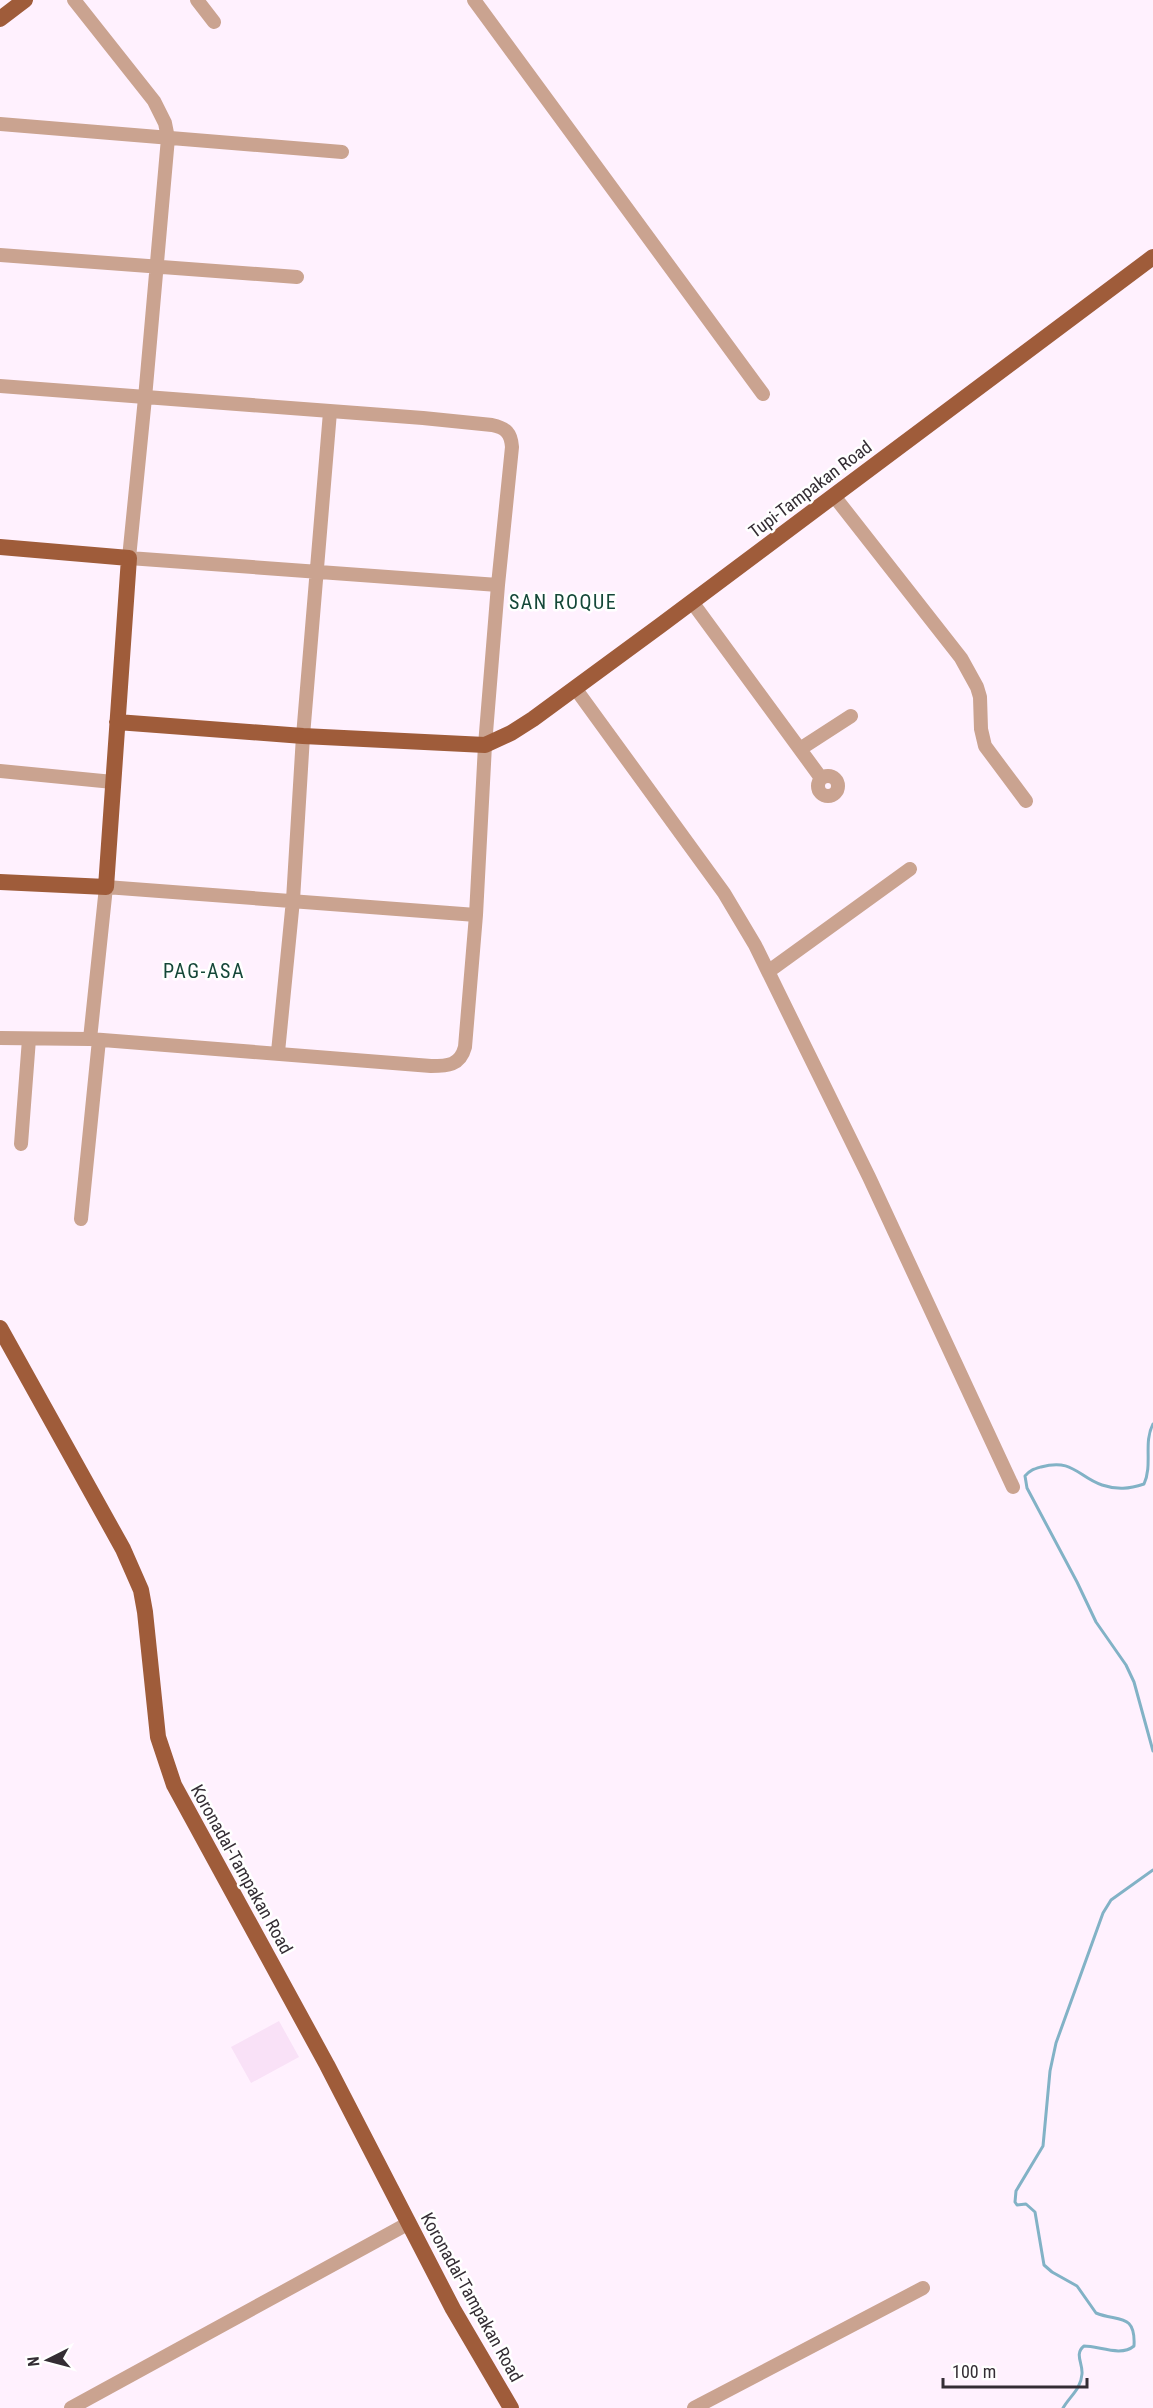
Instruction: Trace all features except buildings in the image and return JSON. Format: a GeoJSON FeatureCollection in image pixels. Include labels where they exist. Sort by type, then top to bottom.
{"type":"FeatureCollection","features":[{"type":"Feature","properties":{"kind":"main road"},"geometry":{"type":"LineString","coordinates":[[0,20],[25,0]]}},
{"type":"Feature","properties":{"kind":"main road","name":"Tupi-Tampakan Road"},"geometry":{"type":"LineString","coordinates":[[485,745],[511,733],[575,688],[1153,257]]}},
{"type":"Feature","properties":{"kind":"main road"},"geometry":{"type":"LineString","coordinates":[[0,547],[129,558],[106,887],[0,882]]}},
{"type":"Feature","properties":{"kind":"main road"},"geometry":{"type":"LineString","coordinates":[[117,722],[303,736],[485,745]]}},
{"type":"Feature","properties":{"kind":"main road","name":"Koronadal-Tampakan Road"},"geometry":{"type":"LineString","coordinates":[[0,1328],[123,1549],[135,1575],[145,1612],[158,1737],[174,1785],[327,2065],[453,2309],[511,2408]]}},
{"type":"Feature","properties":{"kind":"street"},"geometry":{"type":"LineString","coordinates":[[74,0],[154,101],[165,123],[168,138],[129,558],[498,585]]}},
{"type":"Feature","properties":{"kind":"street"},"geometry":{"type":"LineString","coordinates":[[197,0],[214,22]]}},
{"type":"Feature","properties":{"kind":"street"},"geometry":{"type":"LineString","coordinates":[[474,0],[762,394]]}},
{"type":"Feature","properties":{"kind":"street"},"geometry":{"type":"LineString","coordinates":[[0,124],[342,152]]}},
{"type":"Feature","properties":{"kind":"street"},"geometry":{"type":"LineString","coordinates":[[0,255],[297,277]]}},
{"type":"Feature","properties":{"kind":"street"},"geometry":{"type":"LineString","coordinates":[[0,387],[492,425],[508,432],[512,447],[485,745],[476,915],[465,1047],[458,1062],[451,1065],[431,1066],[95,1040],[0,1038]]}},
{"type":"Feature","properties":{"kind":"street"},"geometry":{"type":"LineString","coordinates":[[278,1053],[293,900],[303,736],[330,412]]}},
{"type":"Feature","properties":{"kind":"street"},"geometry":{"type":"LineString","coordinates":[[834,496],[961,658],[980,697],[981,729],[985,746],[1026,801]]}},
{"type":"Feature","properties":{"kind":"street"},"geometry":{"type":"LineString","coordinates":[[692,602],[821,778]]}},
{"type":"Feature","properties":{"kind":"street"},"geometry":{"type":"LineString","coordinates":[[575,688],[724,893],[769,971],[864,1166],[1013,1487]]}},
{"type":"Feature","properties":{"kind":"street"},"geometry":{"type":"LineString","coordinates":[[800,749],[851,716]]}},
{"type":"Feature","properties":{"kind":"street"},"geometry":{"type":"LineString","coordinates":[[0,771],[113,782]]}},
{"type":"Feature","properties":{"kind":"street"},"geometry":{"type":"LineString","coordinates":[[769,971],[910,869]]}},
{"type":"Feature","properties":{"kind":"street"},"geometry":{"type":"LineString","coordinates":[[81,1219],[106,887],[476,915]]}},
{"type":"Feature","properties":{"kind":"street"},"geometry":{"type":"LineString","coordinates":[[21,1144],[29,1039]]}},
{"type":"Feature","properties":{"kind":"street"},"geometry":{"type":"LineString","coordinates":[[71,2408],[409,2223]]}},
{"type":"Feature","properties":{"kind":"street"},"geometry":{"type":"LineString","coordinates":[[694,2408],[923,2288]]}},
{"type":"Feature","properties":{"kind":"shaded area"},"geometry":{"type":"Polygon","coordinates":[[[279,2021],[299,2057],[251,2083],[231,2047],[279,2021]]]}},
{"type":"Feature","properties":{"kind":"waterway"},"geometry":{"type":"LineString","coordinates":[[1153,1424],[1150,1431],[1148,1469],[1144,1484],[1123,1488],[1107,1487],[1061,1465],[1036,1468],[1025,1476],[1027,1488],[1096,1622],[1126,1665],[1134,1682],[1153,1751]]}},
{"type":"Feature","properties":{"kind":"waterway"},"geometry":{"type":"LineString","coordinates":[[1063,2408],[1081,2379],[1079,2355],[1081,2349],[1084,2346],[1090,2346],[1123,2351],[1134,2346],[1134,2335],[1132,2328],[1124,2320],[1096,2313],[1077,2286],[1044,2265],[1035,2212],[1026,2204],[1017,2205],[1016,2191],[1043,2146],[1050,2071],[1056,2043],[1103,1913],[1111,1900],[1153,1870]]}},
{"type":"Feature","properties":{"kind":"district","name":"SAN ROQUE"},"geometry":{"type":"Point","coordinates":[563,602]}},
{"type":"Feature","properties":{"kind":"district","name":"PAG-ASA"},"geometry":{"type":"Point","coordinates":[204,971]}}]}
